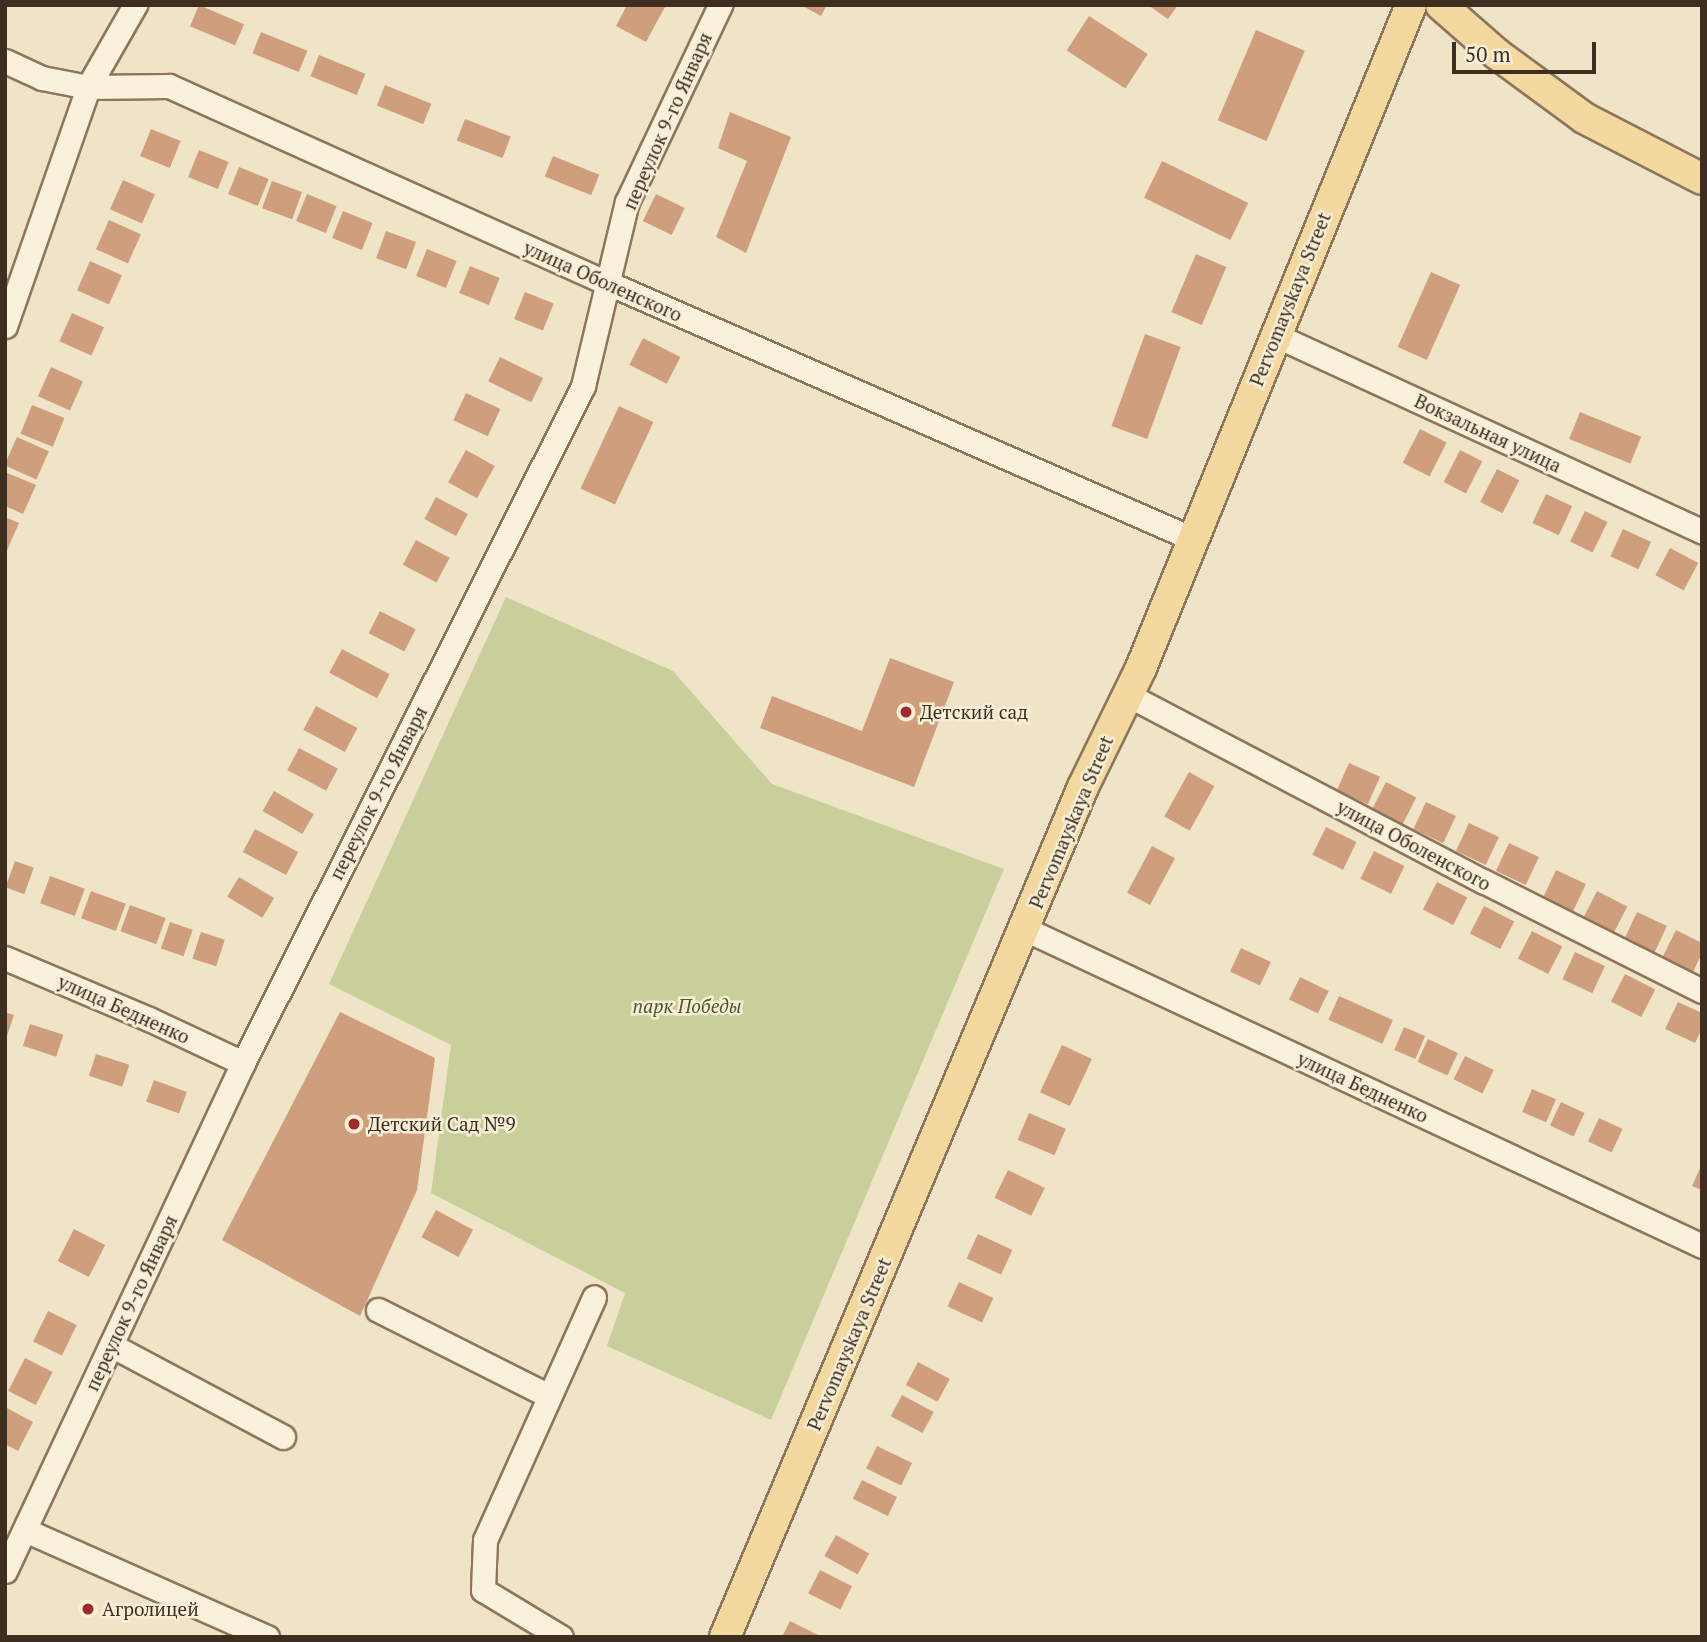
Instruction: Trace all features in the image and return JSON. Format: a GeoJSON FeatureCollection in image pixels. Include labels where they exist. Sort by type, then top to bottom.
{"type":"FeatureCollection","features":[{"type":"Feature","properties":{"kind":"main road","name":"Pervomayskaya Street"},"geometry":{"type":"LineString","coordinates":[[725,1637],[1083,787],[1128,695],[1411,5]]}},
{"type":"Feature","properties":{"kind":"main road"},"geometry":{"type":"LineString","coordinates":[[1441,5],[1497,54],[1584,118],[1702,179]]}},
{"type":"Feature","properties":{"kind":"street"},"geometry":{"type":"LineString","coordinates":[[8,313],[88,88],[135,5]]}},
{"type":"Feature","properties":{"kind":"street","name":"переулок 9-го Января"},"geometry":{"type":"LineString","coordinates":[[5,1571],[243,1063],[583,386],[628,202],[720,5]]}},
{"type":"Feature","properties":{"kind":"street","name":"улица Оболенского"},"geometry":{"type":"LineString","coordinates":[[5,61],[42,78],[88,88],[169,86],[608,284],[1193,539]]}},
{"type":"Feature","properties":{"kind":"street","name":"Вокзальная улица"},"geometry":{"type":"LineString","coordinates":[[1275,335],[1702,531]]}},
{"type":"Feature","properties":{"kind":"street","name":"улица Оболенского"},"geometry":{"type":"LineString","coordinates":[[1128,695],[1483,881],[1702,991]]}},
{"type":"Feature","properties":{"kind":"street","name":"улица Бедненко"},"geometry":{"type":"LineString","coordinates":[[1025,929],[1702,1246]]}},
{"type":"Feature","properties":{"kind":"street","name":"улица Бедненко"},"geometry":{"type":"LineString","coordinates":[[5,958],[149,1018],[243,1063]]}},
{"type":"Feature","properties":{"kind":"street"},"geometry":{"type":"LineString","coordinates":[[561,1637],[482,1590],[485,1539],[594,1297]]}},
{"type":"Feature","properties":{"kind":"street"},"geometry":{"type":"LineString","coordinates":[[378,1310],[549,1396]]}},
{"type":"Feature","properties":{"kind":"street"},"geometry":{"type":"LineString","coordinates":[[111,1345],[283,1437]]}},
{"type":"Feature","properties":{"kind":"street"},"geometry":{"type":"LineString","coordinates":[[24,1530],[267,1637]]}},
{"type":"Feature","properties":{"kind":"green space","name":"парк Победы"},"geometry":{"type":"Polygon","coordinates":[[[506,597],[673,671],[772,784],[1004,869],[771,1420],[607,1346],[625,1293],[431,1193],[451,1045],[329,984],[506,597]]]}},
{"type":"Feature","properties":{"kind":"building"},"geometry":{"type":"Polygon","coordinates":[[[199,5],[244,24],[235,45],[190,26],[199,5]]]}},
{"type":"Feature","properties":{"kind":"building"},"geometry":{"type":"Polygon","coordinates":[[[627,5],[666,5],[646,42],[616,26],[627,5]]]}},
{"type":"Feature","properties":{"kind":"building"},"geometry":{"type":"Polygon","coordinates":[[[801,5],[827,5],[821,16],[801,5]]]}},
{"type":"Feature","properties":{"kind":"building"},"geometry":{"type":"Polygon","coordinates":[[[1148,5],[1178,5],[1168,19],[1148,5]]]}},
{"type":"Feature","properties":{"kind":"building"},"geometry":{"type":"Polygon","coordinates":[[[1089,16],[1148,54],[1125,89],[1067,50],[1089,16]]]}},
{"type":"Feature","properties":{"kind":"building"},"geometry":{"type":"Polygon","coordinates":[[[1256,30],[1305,51],[1266,141],[1218,120],[1256,30]]]}},
{"type":"Feature","properties":{"kind":"building"},"geometry":{"type":"Polygon","coordinates":[[[261,32],[307,51],[299,72],[252,53],[261,32]]]}},
{"type":"Feature","properties":{"kind":"building"},"geometry":{"type":"Polygon","coordinates":[[[319,55],[365,74],[357,95],[310,76],[319,55]]]}},
{"type":"Feature","properties":{"kind":"building"},"geometry":{"type":"Polygon","coordinates":[[[385,85],[431,104],[423,124],[377,105],[385,85]]]}},
{"type":"Feature","properties":{"kind":"building"},"geometry":{"type":"Polygon","coordinates":[[[730,112],[791,137],[746,253],[716,237],[747,161],[718,148],[730,112]]]}},
{"type":"Feature","properties":{"kind":"building"},"geometry":{"type":"Polygon","coordinates":[[[465,119],[511,137],[503,158],[457,140],[465,119]]]}},
{"type":"Feature","properties":{"kind":"building"},"geometry":{"type":"Polygon","coordinates":[[[151,129],[181,141],[170,168],[140,156],[151,129]]]}},
{"type":"Feature","properties":{"kind":"building"},"geometry":{"type":"Polygon","coordinates":[[[199,150],[229,162],[218,189],[188,177],[199,150]]]}},
{"type":"Feature","properties":{"kind":"building"},"geometry":{"type":"Polygon","coordinates":[[[553,156],[599,175],[591,195],[545,176],[553,156]]]}},
{"type":"Feature","properties":{"kind":"building"},"geometry":{"type":"Polygon","coordinates":[[[1162,161],[1248,203],[1230,240],[1144,198],[1162,161]]]}},
{"type":"Feature","properties":{"kind":"building"},"geometry":{"type":"Polygon","coordinates":[[[239,167],[269,179],[258,206],[228,194],[239,167]]]}},
{"type":"Feature","properties":{"kind":"building"},"geometry":{"type":"Polygon","coordinates":[[[123,180],[155,194],[142,223],[110,209],[123,180]]]}},
{"type":"Feature","properties":{"kind":"building"},"geometry":{"type":"Polygon","coordinates":[[[272,181],[302,192],[292,219],[262,208],[272,181]]]}},
{"type":"Feature","properties":{"kind":"building"},"geometry":{"type":"Polygon","coordinates":[[[307,194],[337,206],[326,233],[296,221],[307,194]]]}},
{"type":"Feature","properties":{"kind":"building"},"geometry":{"type":"Polygon","coordinates":[[[656,194],[685,208],[672,235],[643,221],[656,194]]]}},
{"type":"Feature","properties":{"kind":"building"},"geometry":{"type":"Polygon","coordinates":[[[343,211],[373,223],[362,250],[332,238],[343,211]]]}},
{"type":"Feature","properties":{"kind":"building"},"geometry":{"type":"Polygon","coordinates":[[[109,220],[141,234],[128,263],[96,249],[109,220]]]}},
{"type":"Feature","properties":{"kind":"building"},"geometry":{"type":"Polygon","coordinates":[[[386,231],[416,242],[406,269],[376,258],[386,231]]]}},
{"type":"Feature","properties":{"kind":"building"},"geometry":{"type":"Polygon","coordinates":[[[427,249],[457,261],[446,288],[416,276],[427,249]]]}},
{"type":"Feature","properties":{"kind":"building"},"geometry":{"type":"Polygon","coordinates":[[[1196,254],[1226,267],[1202,325],[1171,312],[1196,254]]]}},
{"type":"Feature","properties":{"kind":"building"},"geometry":{"type":"Polygon","coordinates":[[[90,261],[122,275],[109,304],[77,290],[90,261]]]}},
{"type":"Feature","properties":{"kind":"building"},"geometry":{"type":"Polygon","coordinates":[[[470,266],[500,278],[489,305],[459,293],[470,266]]]}},
{"type":"Feature","properties":{"kind":"building"},"geometry":{"type":"Polygon","coordinates":[[[1431,272],[1460,285],[1427,360],[1398,347],[1431,272]]]}},
{"type":"Feature","properties":{"kind":"building"},"geometry":{"type":"Polygon","coordinates":[[[525,292],[554,304],[543,331],[514,319],[525,292]]]}},
{"type":"Feature","properties":{"kind":"building"},"geometry":{"type":"Polygon","coordinates":[[[72,313],[104,327],[91,356],[59,341],[72,313]]]}},
{"type":"Feature","properties":{"kind":"building"},"geometry":{"type":"Polygon","coordinates":[[[1145,334],[1181,347],[1147,439],[1111,426],[1145,334]]]}},
{"type":"Feature","properties":{"kind":"building"},"geometry":{"type":"Polygon","coordinates":[[[643,338],[680,357],[667,384],[629,365],[643,338]]]}},
{"type":"Feature","properties":{"kind":"building"},"geometry":{"type":"Polygon","coordinates":[[[500,357],[543,378],[531,402],[488,381],[500,357]]]}},
{"type":"Feature","properties":{"kind":"building"},"geometry":{"type":"Polygon","coordinates":[[[51,367],[83,381],[70,410],[38,396],[51,367]]]}},
{"type":"Feature","properties":{"kind":"building"},"geometry":{"type":"Polygon","coordinates":[[[466,393],[500,409],[488,436],[453,420],[466,393]]]}},
{"type":"Feature","properties":{"kind":"building"},"geometry":{"type":"Polygon","coordinates":[[[32,405],[64,418],[53,447],[20,434],[32,405]]]}},
{"type":"Feature","properties":{"kind":"building"},"geometry":{"type":"Polygon","coordinates":[[[619,406],[653,422],[615,505],[581,488],[619,406]]]}},
{"type":"Feature","properties":{"kind":"building"},"geometry":{"type":"Polygon","coordinates":[[[1580,412],[1641,437],[1630,464],[1569,439],[1580,412]]]}},
{"type":"Feature","properties":{"kind":"building"},"geometry":{"type":"Polygon","coordinates":[[[1420,429],[1447,443],[1429,476],[1403,463],[1420,429]]]}},
{"type":"Feature","properties":{"kind":"building"},"geometry":{"type":"Polygon","coordinates":[[[17,437],[49,451],[36,480],[5,466],[17,437]]]}},
{"type":"Feature","properties":{"kind":"building"},"geometry":{"type":"Polygon","coordinates":[[[466,450],[495,466],[477,498],[448,482],[466,450]]]}},
{"type":"Feature","properties":{"kind":"building"},"geometry":{"type":"Polygon","coordinates":[[[1460,450],[1482,461],[1466,493],[1444,482],[1460,450]]]}},
{"type":"Feature","properties":{"kind":"building"},"geometry":{"type":"Polygon","coordinates":[[[1497,469],[1519,480],[1502,513],[1480,502],[1497,469]]]}},
{"type":"Feature","properties":{"kind":"building"},"geometry":{"type":"Polygon","coordinates":[[[5,472],[36,485],[23,514],[5,506],[5,472]]]}},
{"type":"Feature","properties":{"kind":"building"},"geometry":{"type":"Polygon","coordinates":[[[1546,494],[1572,506],[1559,535],[1532,523],[1546,494]]]}},
{"type":"Feature","properties":{"kind":"building"},"geometry":{"type":"Polygon","coordinates":[[[436,497],[468,514],[456,536],[424,519],[436,497]]]}},
{"type":"Feature","properties":{"kind":"building"},"geometry":{"type":"Polygon","coordinates":[[[1585,511],[1607,522],[1593,553],[1570,542],[1585,511]]]}},
{"type":"Feature","properties":{"kind":"building"},"geometry":{"type":"Polygon","coordinates":[[[5,517],[19,523],[5,555],[5,517]]]}},
{"type":"Feature","properties":{"kind":"building"},"geometry":{"type":"Polygon","coordinates":[[[1623,529],[1651,542],[1638,569],[1610,556],[1623,529]]]}},
{"type":"Feature","properties":{"kind":"building"},"geometry":{"type":"Polygon","coordinates":[[[416,540],[450,558],[436,583],[403,565],[416,540]]]}},
{"type":"Feature","properties":{"kind":"building"},"geometry":{"type":"Polygon","coordinates":[[[1670,548],[1698,563],[1684,590],[1655,575],[1670,548]]]}},
{"type":"Feature","properties":{"kind":"building"},"geometry":{"type":"Polygon","coordinates":[[[380,611],[416,629],[404,651],[369,633],[380,611]]]}},
{"type":"Feature","properties":{"kind":"building"},"geometry":{"type":"Polygon","coordinates":[[[342,649],[390,674],[377,698],[329,673],[342,649]]]}},
{"type":"Feature","properties":{"kind":"building","name":"Детский сад"},"geometry":{"type":"Polygon","coordinates":[[[890,658],[954,682],[914,787],[760,728],[772,696],[862,731],[890,658]]]}},
{"type":"Feature","properties":{"kind":"building"},"geometry":{"type":"Polygon","coordinates":[[[316,706],[357,728],[345,752],[303,730],[316,706]]]}},
{"type":"Feature","properties":{"kind":"building"},"geometry":{"type":"Polygon","coordinates":[[[299,748],[338,769],[326,791],[287,770],[299,748]]]}},
{"type":"Feature","properties":{"kind":"building"},"geometry":{"type":"Polygon","coordinates":[[[1349,763],[1380,777],[1368,804],[1337,790],[1349,763]]]}},
{"type":"Feature","properties":{"kind":"building"},"geometry":{"type":"Polygon","coordinates":[[[1189,772],[1214,786],[1190,831],[1164,817],[1189,772]]]}},
{"type":"Feature","properties":{"kind":"building"},"geometry":{"type":"Polygon","coordinates":[[[1386,782],[1416,797],[1402,825],[1372,810],[1386,782]]]}},
{"type":"Feature","properties":{"kind":"building"},"geometry":{"type":"Polygon","coordinates":[[[274,791],[314,814],[302,834],[262,811],[274,791]]]}},
{"type":"Feature","properties":{"kind":"building"},"geometry":{"type":"Polygon","coordinates":[[[1426,802],[1456,816],[1443,843],[1413,829],[1426,802]]]}},
{"type":"Feature","properties":{"kind":"building"},"geometry":{"type":"Polygon","coordinates":[[[1469,823],[1499,837],[1486,865],[1456,851],[1469,823]]]}},
{"type":"Feature","properties":{"kind":"building"},"geometry":{"type":"Polygon","coordinates":[[[1326,827],[1357,842],[1343,870],[1312,855],[1326,827]]]}},
{"type":"Feature","properties":{"kind":"building"},"geometry":{"type":"Polygon","coordinates":[[[255,829],[298,852],[286,875],[243,852],[255,829]]]}},
{"type":"Feature","properties":{"kind":"building"},"geometry":{"type":"Polygon","coordinates":[[[1509,843],[1539,857],[1526,885],[1496,871],[1509,843]]]}},
{"type":"Feature","properties":{"kind":"building"},"geometry":{"type":"Polygon","coordinates":[[[1152,846],[1175,858],[1150,905],[1127,893],[1152,846]]]}},
{"type":"Feature","properties":{"kind":"building"},"geometry":{"type":"Polygon","coordinates":[[[1374,851],[1405,866],[1391,894],[1360,879],[1374,851]]]}},
{"type":"Feature","properties":{"kind":"building"},"geometry":{"type":"Polygon","coordinates":[[[15,861],[34,868],[24,894],[5,887],[15,861]]]}},
{"type":"Feature","properties":{"kind":"building"},"geometry":{"type":"Polygon","coordinates":[[[1556,870],[1586,884],[1573,912],[1543,898],[1556,870]]]}},
{"type":"Feature","properties":{"kind":"building"},"geometry":{"type":"Polygon","coordinates":[[[50,876],[85,889],[75,916],[40,903],[50,876]]]}},
{"type":"Feature","properties":{"kind":"building"},"geometry":{"type":"Polygon","coordinates":[[[239,877],[274,898],[262,918],[227,897],[239,877]]]}},
{"type":"Feature","properties":{"kind":"building"},"geometry":{"type":"Polygon","coordinates":[[[1437,882],[1467,897],[1453,925],[1423,910],[1437,882]]]}},
{"type":"Feature","properties":{"kind":"building"},"geometry":{"type":"Polygon","coordinates":[[[91,891],[126,904],[116,931],[81,918],[91,891]]]}},
{"type":"Feature","properties":{"kind":"building"},"geometry":{"type":"Polygon","coordinates":[[[1597,891],[1627,906],[1613,934],[1583,919],[1597,891]]]}},
{"type":"Feature","properties":{"kind":"building"},"geometry":{"type":"Polygon","coordinates":[[[130,905],[166,918],[156,944],[120,931],[130,905]]]}},
{"type":"Feature","properties":{"kind":"building"},"geometry":{"type":"Polygon","coordinates":[[[1484,906],[1514,921],[1500,949],[1470,934],[1484,906]]]}},
{"type":"Feature","properties":{"kind":"building"},"geometry":{"type":"Polygon","coordinates":[[[1637,912],[1667,926],[1654,953],[1624,939],[1637,912]]]}},
{"type":"Feature","properties":{"kind":"building"},"geometry":{"type":"Polygon","coordinates":[[[170,922],[193,930],[184,956],[161,948],[170,922]]]}},
{"type":"Feature","properties":{"kind":"building"},"geometry":{"type":"Polygon","coordinates":[[[1676,930],[1702,943],[1702,953],[1693,972],[1662,958],[1676,930]]]}},
{"type":"Feature","properties":{"kind":"building"},"geometry":{"type":"Polygon","coordinates":[[[1532,931],[1562,946],[1548,974],[1518,959],[1532,931]]]}},
{"type":"Feature","properties":{"kind":"building"},"geometry":{"type":"Polygon","coordinates":[[[201,932],[225,940],[216,966],[192,959],[201,932]]]}},
{"type":"Feature","properties":{"kind":"building"},"geometry":{"type":"Polygon","coordinates":[[[1241,948],[1271,962],[1260,986],[1230,972],[1241,948]]]}},
{"type":"Feature","properties":{"kind":"building"},"geometry":{"type":"Polygon","coordinates":[[[1575,952],[1605,966],[1592,993],[1562,979],[1575,952]]]}},
{"type":"Feature","properties":{"kind":"building"},"geometry":{"type":"Polygon","coordinates":[[[1625,974],[1655,989],[1641,1017],[1611,1002],[1625,974]]]}},
{"type":"Feature","properties":{"kind":"building"},"geometry":{"type":"Polygon","coordinates":[[[1300,977],[1329,991],[1318,1013],[1289,999],[1300,977]]]}},
{"type":"Feature","properties":{"kind":"building"},"geometry":{"type":"Polygon","coordinates":[[[1339,996],[1393,1020],[1382,1044],[1328,1020],[1339,996]]]}},
{"type":"Feature","properties":{"kind":"building"},"geometry":{"type":"Polygon","coordinates":[[[1678,1002],[1702,1013],[1702,1029],[1695,1043],[1665,1029],[1678,1002]]]}},
{"type":"Feature","properties":{"kind":"building"},"geometry":{"type":"Polygon","coordinates":[[[5,1012],[14,1015],[6,1039],[5,1039],[5,1012]]]}},
{"type":"Feature","properties":{"kind":"building","name":"Детский Сад №9"},"geometry":{"type":"Polygon","coordinates":[[[340,1012],[435,1058],[417,1190],[360,1316],[222,1240],[340,1012]]]}},
{"type":"Feature","properties":{"kind":"building"},"geometry":{"type":"Polygon","coordinates":[[[30,1024],[63,1035],[56,1057],[23,1046],[30,1024]]]}},
{"type":"Feature","properties":{"kind":"building"},"geometry":{"type":"Polygon","coordinates":[[[1404,1027],[1425,1036],[1415,1059],[1394,1050],[1404,1027]]]}},
{"type":"Feature","properties":{"kind":"building"},"geometry":{"type":"Polygon","coordinates":[[[1428,1039],[1458,1053],[1447,1076],[1417,1062],[1428,1039]]]}},
{"type":"Feature","properties":{"kind":"building"},"geometry":{"type":"Polygon","coordinates":[[[1062,1045],[1092,1059],[1070,1106],[1040,1092],[1062,1045]]]}},
{"type":"Feature","properties":{"kind":"building"},"geometry":{"type":"Polygon","coordinates":[[[96,1054],[129,1065],[122,1087],[89,1076],[96,1054]]]}},
{"type":"Feature","properties":{"kind":"building"},"geometry":{"type":"Polygon","coordinates":[[[1465,1056],[1494,1070],[1482,1093],[1454,1079],[1465,1056]]]}},
{"type":"Feature","properties":{"kind":"building"},"geometry":{"type":"Polygon","coordinates":[[[154,1080],[187,1092],[179,1114],[146,1102],[154,1080]]]}},
{"type":"Feature","properties":{"kind":"building"},"geometry":{"type":"Polygon","coordinates":[[[1532,1089],[1556,1099],[1546,1122],[1522,1112],[1532,1089]]]}},
{"type":"Feature","properties":{"kind":"building"},"geometry":{"type":"Polygon","coordinates":[[[1561,1102],[1585,1113],[1574,1137],[1550,1126],[1561,1102]]]}},
{"type":"Feature","properties":{"kind":"building"},"geometry":{"type":"Polygon","coordinates":[[[1029,1113],[1066,1129],[1054,1155],[1018,1140],[1029,1113]]]}},
{"type":"Feature","properties":{"kind":"building"},"geometry":{"type":"Polygon","coordinates":[[[1599,1118],[1623,1129],[1612,1153],[1588,1142],[1599,1118]]]}},
{"type":"Feature","properties":{"kind":"building"},"geometry":{"type":"Polygon","coordinates":[[[1702,1164],[1702,1190],[1692,1186],[1702,1164]]]}},
{"type":"Feature","properties":{"kind":"building"},"geometry":{"type":"Polygon","coordinates":[[[1008,1170],[1045,1188],[1031,1216],[994,1198],[1008,1170]]]}},
{"type":"Feature","properties":{"kind":"building"},"geometry":{"type":"Polygon","coordinates":[[[436,1210],[473,1230],[459,1257],[421,1237],[436,1210]]]}},
{"type":"Feature","properties":{"kind":"building"},"geometry":{"type":"Polygon","coordinates":[[[74,1229],[105,1245],[89,1277],[58,1261],[74,1229]]]}},
{"type":"Feature","properties":{"kind":"building"},"geometry":{"type":"Polygon","coordinates":[[[978,1234],[1012,1250],[1001,1275],[967,1258],[978,1234]]]}},
{"type":"Feature","properties":{"kind":"building"},"geometry":{"type":"Polygon","coordinates":[[[959,1282],[993,1298],[982,1323],[948,1306],[959,1282]]]}},
{"type":"Feature","properties":{"kind":"building"},"geometry":{"type":"Polygon","coordinates":[[[48,1311],[77,1325],[62,1356],[33,1342],[48,1311]]]}},
{"type":"Feature","properties":{"kind":"building"},"geometry":{"type":"Polygon","coordinates":[[[25,1358],[53,1372],[36,1405],[8,1391],[25,1358]]]}},
{"type":"Feature","properties":{"kind":"building"},"geometry":{"type":"Polygon","coordinates":[[[918,1362],[950,1379],[938,1402],[906,1385],[918,1362]]]}},
{"type":"Feature","properties":{"kind":"building"},"geometry":{"type":"Polygon","coordinates":[[[902,1395],[934,1412],[923,1433],[891,1416],[902,1395]]]}},
{"type":"Feature","properties":{"kind":"building"},"geometry":{"type":"Polygon","coordinates":[[[5,1407],[33,1422],[18,1451],[5,1444],[5,1407]]]}},
{"type":"Feature","properties":{"kind":"building"},"geometry":{"type":"Polygon","coordinates":[[[877,1446],[912,1463],[901,1486],[866,1468],[877,1446]]]}},
{"type":"Feature","properties":{"kind":"building"},"geometry":{"type":"Polygon","coordinates":[[[862,1480],[897,1497],[888,1516],[853,1499],[862,1480]]]}},
{"type":"Feature","properties":{"kind":"building"},"geometry":{"type":"Polygon","coordinates":[[[836,1535],[869,1553],[858,1574],[824,1556],[836,1535]]]}},
{"type":"Feature","properties":{"kind":"building"},"geometry":{"type":"Polygon","coordinates":[[[820,1570],[852,1586],[840,1610],[808,1593],[820,1570]]]}},
{"type":"Feature","properties":{"kind":"building"},"geometry":{"type":"Polygon","coordinates":[[[790,1621],[822,1637],[782,1637],[790,1621]]]}},
{"type":"Feature","properties":{"kind":"place","name":"Детский сад"},"geometry":{"type":"Point","coordinates":[906,712]}},
{"type":"Feature","properties":{"kind":"place","name":"Детский Сад №9"},"geometry":{"type":"Point","coordinates":[354,1124]}},
{"type":"Feature","properties":{"kind":"place","name":"Агролицей"},"geometry":{"type":"Point","coordinates":[88,1609]}}]}
